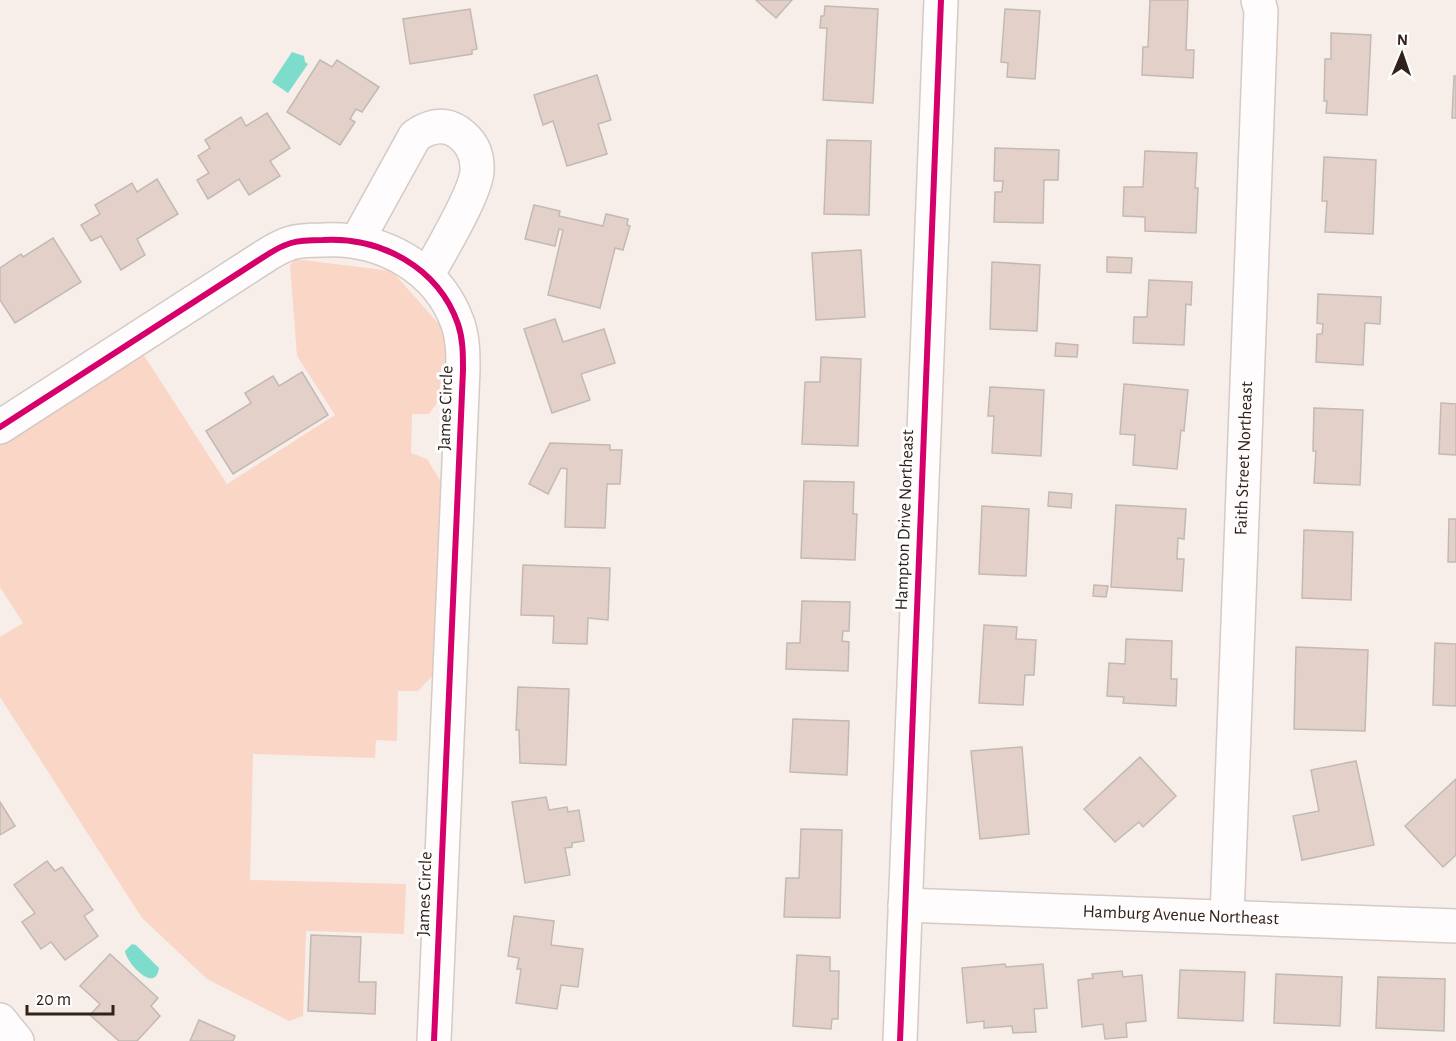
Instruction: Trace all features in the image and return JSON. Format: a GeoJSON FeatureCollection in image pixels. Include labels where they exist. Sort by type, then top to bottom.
{"type":"FeatureCollection","features":[{"type":"Feature","properties":{"kind":"street","name":"Hampton Drive Northeast"},"geometry":{"type":"LineString","coordinates":[[900,1041],[941,0]]}},
{"type":"Feature","properties":{"kind":"street","name":"Faith Street Northeast"},"geometry":{"type":"LineString","coordinates":[[1227,917],[1261,11],[1258,0]]}},
{"type":"Feature","properties":{"kind":"street"},"geometry":{"type":"LineString","coordinates":[[357,241],[415,136],[425,128],[439,126],[454,129],[467,138],[474,149],[477,173],[471,190],[427,276]]}},
{"type":"Feature","properties":{"kind":"street","name":"James Circle"},"geometry":{"type":"LineString","coordinates":[[0,427],[273,251],[291,243],[335,239],[357,241],[391,251],[411,262],[439,288],[458,323],[463,370],[434,1041]]}},
{"type":"Feature","properties":{"kind":"street","name":"Hamburg Avenue Northeast"},"geometry":{"type":"LineString","coordinates":[[905,905],[1456,926]]}},
{"type":"Feature","properties":{"kind":"street"},"geometry":{"type":"LineString","coordinates":[[0,1020],[17,1041]]}},
{"type":"Feature","properties":{"kind":"shaded area"},"geometry":{"type":"Polygon","coordinates":[[[295,259],[392,271],[444,330],[448,388],[429,414],[412,414],[411,453],[427,459],[443,485],[435,673],[418,691],[398,691],[397,741],[376,740],[375,758],[253,754],[250,880],[406,884],[404,934],[306,931],[303,1016],[289,1021],[207,979],[142,918],[0,697],[0,637],[23,623],[0,587],[0,430],[136,343],[227,484],[335,415],[297,356],[290,265],[295,259]]]}},
{"type":"Feature","properties":{"kind":"water"},"geometry":{"type":"Polygon","coordinates":[[[292,52],[304,56],[308,64],[288,93],[272,82],[292,52]]]}},
{"type":"Feature","properties":{"kind":"water"},"geometry":{"type":"Polygon","coordinates":[[[132,944],[136,945],[159,968],[152,978],[141,974],[130,962],[125,951],[132,944]]]}},
{"type":"Feature","properties":{"kind":"building"},"geometry":{"type":"Polygon","coordinates":[[[756,0],[792,0],[776,18],[756,0]]]}},
{"type":"Feature","properties":{"kind":"building"},"geometry":{"type":"Polygon","coordinates":[[[1150,0],[1188,0],[1186,50],[1194,50],[1193,78],[1142,75],[1143,47],[1148,47],[1150,0]]]}},
{"type":"Feature","properties":{"kind":"building"},"geometry":{"type":"Polygon","coordinates":[[[825,6],[878,9],[873,103],[823,100],[827,28],[820,28],[825,6]]]}},
{"type":"Feature","properties":{"kind":"building"},"geometry":{"type":"Polygon","coordinates":[[[470,9],[477,49],[472,50],[472,54],[410,64],[403,19],[470,9]]]}},
{"type":"Feature","properties":{"kind":"building"},"geometry":{"type":"Polygon","coordinates":[[[1005,9],[1040,11],[1035,79],[1007,77],[1008,63],[1001,62],[1005,9]]]}},
{"type":"Feature","properties":{"kind":"building"},"geometry":{"type":"Polygon","coordinates":[[[1331,33],[1371,35],[1367,115],[1326,113],[1325,59],[1331,59],[1331,33]]]}},
{"type":"Feature","properties":{"kind":"building"},"geometry":{"type":"Polygon","coordinates":[[[320,60],[332,67],[337,60],[379,87],[362,112],[356,109],[350,119],[355,122],[340,145],[287,112],[320,60]]]}},
{"type":"Feature","properties":{"kind":"building"},"geometry":{"type":"Polygon","coordinates":[[[597,75],[611,120],[598,124],[607,154],[567,166],[553,121],[543,125],[534,95],[597,75]]]}},
{"type":"Feature","properties":{"kind":"building"},"geometry":{"type":"Polygon","coordinates":[[[1454,76],[1456,76],[1456,118],[1452,118],[1454,76]]]}},
{"type":"Feature","properties":{"kind":"building"},"geometry":{"type":"Polygon","coordinates":[[[267,113],[290,148],[270,161],[280,176],[249,195],[239,179],[208,199],[197,180],[209,173],[198,156],[210,148],[205,140],[241,117],[246,126],[267,113]]]}},
{"type":"Feature","properties":{"kind":"building"},"geometry":{"type":"Polygon","coordinates":[[[827,140],[871,141],[869,215],[824,214],[827,140]]]}},
{"type":"Feature","properties":{"kind":"building"},"geometry":{"type":"Polygon","coordinates":[[[995,148],[1059,150],[1058,180],[1044,180],[1043,223],[994,222],[995,192],[1002,192],[1003,181],[994,181],[995,148]]]}},
{"type":"Feature","properties":{"kind":"building"},"geometry":{"type":"Polygon","coordinates":[[[1145,151],[1197,153],[1196,233],[1145,231],[1145,217],[1123,216],[1124,187],[1143,187],[1145,151]]]}},
{"type":"Feature","properties":{"kind":"building"},"geometry":{"type":"Polygon","coordinates":[[[1324,157],[1376,160],[1373,234],[1325,232],[1327,201],[1322,201],[1324,157]]]}},
{"type":"Feature","properties":{"kind":"building"},"geometry":{"type":"Polygon","coordinates":[[[157,179],[178,214],[137,239],[145,255],[121,270],[101,236],[91,241],[81,225],[100,214],[95,205],[132,183],[137,192],[157,179]]]}},
{"type":"Feature","properties":{"kind":"building"},"geometry":{"type":"Polygon","coordinates":[[[534,205],[560,211],[559,216],[603,226],[606,214],[628,219],[627,225],[630,226],[623,250],[615,248],[600,308],[548,295],[563,230],[559,229],[555,246],[525,239],[534,205]]]}},
{"type":"Feature","properties":{"kind":"building"},"geometry":{"type":"Polygon","coordinates":[[[53,238],[81,282],[15,323],[0,300],[0,268],[21,254],[23,257],[53,238]]]}},
{"type":"Feature","properties":{"kind":"building"},"geometry":{"type":"Polygon","coordinates":[[[861,250],[865,317],[816,320],[812,253],[861,250]]]}},
{"type":"Feature","properties":{"kind":"building"},"geometry":{"type":"Polygon","coordinates":[[[1107,257],[1132,258],[1131,273],[1107,272],[1107,257]]]}},
{"type":"Feature","properties":{"kind":"building"},"geometry":{"type":"Polygon","coordinates":[[[992,262],[1040,265],[1037,331],[990,329],[992,262]]]}},
{"type":"Feature","properties":{"kind":"building"},"geometry":{"type":"Polygon","coordinates":[[[1149,280],[1192,282],[1191,305],[1186,304],[1184,345],[1133,343],[1134,317],[1147,317],[1149,280]]]}},
{"type":"Feature","properties":{"kind":"building"},"geometry":{"type":"Polygon","coordinates":[[[1318,294],[1381,297],[1380,324],[1365,323],[1363,365],[1316,362],[1317,334],[1322,334],[1323,324],[1317,323],[1318,294]]]}},
{"type":"Feature","properties":{"kind":"building"},"geometry":{"type":"Polygon","coordinates":[[[555,319],[563,342],[604,329],[615,363],[581,374],[590,400],[552,413],[524,329],[555,319]]]}},
{"type":"Feature","properties":{"kind":"building"},"geometry":{"type":"Polygon","coordinates":[[[1056,343],[1078,345],[1077,357],[1055,356],[1056,343]]]}},
{"type":"Feature","properties":{"kind":"building"},"geometry":{"type":"Polygon","coordinates":[[[821,357],[861,359],[858,446],[802,444],[805,382],[820,382],[821,357]]]}},
{"type":"Feature","properties":{"kind":"building"},"geometry":{"type":"Polygon","coordinates":[[[302,372],[328,415],[233,474],[206,431],[251,403],[245,393],[273,376],[279,386],[302,372]]]}},
{"type":"Feature","properties":{"kind":"building"},"geometry":{"type":"Polygon","coordinates":[[[1124,384],[1188,390],[1177,469],[1133,465],[1135,435],[1120,434],[1124,384]]]}},
{"type":"Feature","properties":{"kind":"building"},"geometry":{"type":"Polygon","coordinates":[[[990,387],[1044,390],[1041,456],[992,453],[994,416],[988,416],[990,387]]]}},
{"type":"Feature","properties":{"kind":"building"},"geometry":{"type":"Polygon","coordinates":[[[1441,403],[1456,404],[1456,455],[1439,454],[1441,403]]]}},
{"type":"Feature","properties":{"kind":"building"},"geometry":{"type":"Polygon","coordinates":[[[1314,408],[1363,410],[1360,485],[1314,483],[1316,451],[1313,451],[1314,408]]]}},
{"type":"Feature","properties":{"kind":"building"},"geometry":{"type":"Polygon","coordinates":[[[550,443],[610,445],[610,450],[622,450],[620,484],[607,484],[605,528],[565,527],[567,469],[561,468],[548,494],[529,484],[550,443]]]}},
{"type":"Feature","properties":{"kind":"building"},"geometry":{"type":"Polygon","coordinates":[[[804,481],[854,482],[853,514],[857,514],[855,560],[801,558],[804,481]]]}},
{"type":"Feature","properties":{"kind":"building"},"geometry":{"type":"Polygon","coordinates":[[[1049,492],[1072,494],[1071,508],[1048,506],[1049,492]]]}},
{"type":"Feature","properties":{"kind":"building"},"geometry":{"type":"Polygon","coordinates":[[[1116,505],[1186,509],[1184,539],[1178,538],[1177,559],[1184,559],[1182,591],[1111,587],[1116,505]]]}},
{"type":"Feature","properties":{"kind":"building"},"geometry":{"type":"Polygon","coordinates":[[[982,506],[1029,509],[1026,576],[979,574],[982,506]]]}},
{"type":"Feature","properties":{"kind":"building"},"geometry":{"type":"Polygon","coordinates":[[[1449,519],[1456,519],[1456,562],[1448,562],[1449,519]]]}},
{"type":"Feature","properties":{"kind":"building"},"geometry":{"type":"Polygon","coordinates":[[[1304,530],[1353,532],[1351,600],[1302,598],[1304,530]]]}},
{"type":"Feature","properties":{"kind":"building"},"geometry":{"type":"Polygon","coordinates":[[[523,565],[610,568],[608,620],[588,618],[587,644],[553,643],[554,616],[521,615],[523,565]]]}},
{"type":"Feature","properties":{"kind":"building"},"geometry":{"type":"Polygon","coordinates":[[[1094,585],[1108,586],[1106,597],[1093,596],[1094,585]]]}},
{"type":"Feature","properties":{"kind":"building"},"geometry":{"type":"Polygon","coordinates":[[[802,601],[850,602],[849,631],[843,631],[842,641],[849,642],[848,671],[786,669],[787,643],[800,643],[802,601]]]}},
{"type":"Feature","properties":{"kind":"building"},"geometry":{"type":"Polygon","coordinates":[[[984,625],[1017,627],[1016,639],[1036,640],[1034,675],[1025,675],[1023,705],[979,703],[984,625]]]}},
{"type":"Feature","properties":{"kind":"building"},"geometry":{"type":"Polygon","coordinates":[[[1126,639],[1172,641],[1171,679],[1177,679],[1176,706],[1123,703],[1124,697],[1107,696],[1109,663],[1125,664],[1126,639]]]}},
{"type":"Feature","properties":{"kind":"building"},"geometry":{"type":"Polygon","coordinates":[[[1435,643],[1456,644],[1456,706],[1433,705],[1435,643]]]}},
{"type":"Feature","properties":{"kind":"building"},"geometry":{"type":"Polygon","coordinates":[[[1296,647],[1368,650],[1365,731],[1294,729],[1296,647]]]}},
{"type":"Feature","properties":{"kind":"building"},"geometry":{"type":"Polygon","coordinates":[[[518,687],[569,689],[566,765],[520,763],[519,730],[516,730],[518,687]]]}},
{"type":"Feature","properties":{"kind":"building"},"geometry":{"type":"Polygon","coordinates":[[[793,719],[849,721],[847,775],[790,772],[793,719]]]}},
{"type":"Feature","properties":{"kind":"building"},"geometry":{"type":"Polygon","coordinates":[[[1022,747],[1029,834],[980,839],[971,751],[1022,747]]]}},
{"type":"Feature","properties":{"kind":"building"},"geometry":{"type":"Polygon","coordinates":[[[1140,757],[1176,796],[1143,827],[1139,822],[1115,842],[1084,809],[1140,757]]]}},
{"type":"Feature","properties":{"kind":"building"},"geometry":{"type":"Polygon","coordinates":[[[1356,761],[1374,845],[1302,860],[1293,816],[1319,811],[1311,770],[1356,761]]]}},
{"type":"Feature","properties":{"kind":"building"},"geometry":{"type":"Polygon","coordinates":[[[1456,779],[1456,855],[1443,867],[1405,826],[1456,779]]]}},
{"type":"Feature","properties":{"kind":"building"},"geometry":{"type":"Polygon","coordinates":[[[546,797],[549,810],[567,807],[568,812],[579,810],[584,841],[572,843],[572,847],[565,848],[570,875],[525,883],[512,802],[546,797]]]}},
{"type":"Feature","properties":{"kind":"building"},"geometry":{"type":"Polygon","coordinates":[[[0,802],[15,826],[0,835],[0,802]]]}},
{"type":"Feature","properties":{"kind":"building"},"geometry":{"type":"Polygon","coordinates":[[[801,829],[842,830],[840,918],[784,917],[786,878],[799,878],[801,829]]]}},
{"type":"Feature","properties":{"kind":"building"},"geometry":{"type":"Polygon","coordinates":[[[47,861],[55,871],[62,867],[93,910],[84,916],[98,936],[65,960],[51,942],[41,949],[22,922],[35,913],[14,885],[47,861]]]}},
{"type":"Feature","properties":{"kind":"building"},"geometry":{"type":"Polygon","coordinates":[[[514,916],[554,921],[551,945],[583,949],[578,987],[561,985],[557,1009],[516,1003],[521,969],[517,969],[519,958],[508,956],[514,916]]]}},
{"type":"Feature","properties":{"kind":"building"},"geometry":{"type":"Polygon","coordinates":[[[311,935],[361,937],[359,982],[376,982],[375,1014],[308,1011],[311,935]]]}},
{"type":"Feature","properties":{"kind":"building"},"geometry":{"type":"Polygon","coordinates":[[[110,954],[158,998],[151,1006],[160,1016],[137,1041],[119,1041],[90,1015],[100,1004],[80,986],[110,954]]]}},
{"type":"Feature","properties":{"kind":"building"},"geometry":{"type":"Polygon","coordinates":[[[797,955],[830,957],[830,971],[839,971],[838,1019],[832,1019],[831,1029],[793,1026],[797,955]]]}},
{"type":"Feature","properties":{"kind":"building"},"geometry":{"type":"Polygon","coordinates":[[[1005,964],[1006,967],[1043,964],[1047,1008],[1034,1009],[1036,1032],[1013,1033],[1012,1026],[984,1028],[984,1021],[967,1023],[962,968],[1005,964]]]}},
{"type":"Feature","properties":{"kind":"building"},"geometry":{"type":"Polygon","coordinates":[[[1180,970],[1245,972],[1243,1021],[1178,1018],[1180,970]]]}},
{"type":"Feature","properties":{"kind":"building"},"geometry":{"type":"Polygon","coordinates":[[[1122,971],[1123,977],[1142,975],[1146,1021],[1126,1023],[1127,1037],[1105,1039],[1103,1024],[1082,1027],[1078,980],[1093,978],[1092,974],[1122,971]]]}},
{"type":"Feature","properties":{"kind":"building"},"geometry":{"type":"Polygon","coordinates":[[[1276,974],[1342,977],[1340,1026],[1274,1023],[1276,974]]]}},
{"type":"Feature","properties":{"kind":"building"},"geometry":{"type":"Polygon","coordinates":[[[1378,977],[1445,979],[1444,1031],[1376,1028],[1378,977]]]}},
{"type":"Feature","properties":{"kind":"building"},"geometry":{"type":"Polygon","coordinates":[[[199,1020],[235,1036],[233,1041],[190,1041],[199,1020]]]}},
{"type":"Feature","properties":{"kind":"cycle path"},"geometry":{"type":"LineString","coordinates":[[900,1041],[941,0]]}},
{"type":"Feature","properties":{"kind":"cycle path"},"geometry":{"type":"LineString","coordinates":[[0,427],[265,256],[291,243],[345,240],[366,244],[386,250],[405,260],[437,286],[458,324],[462,341],[463,370],[434,1041]]}}]}
